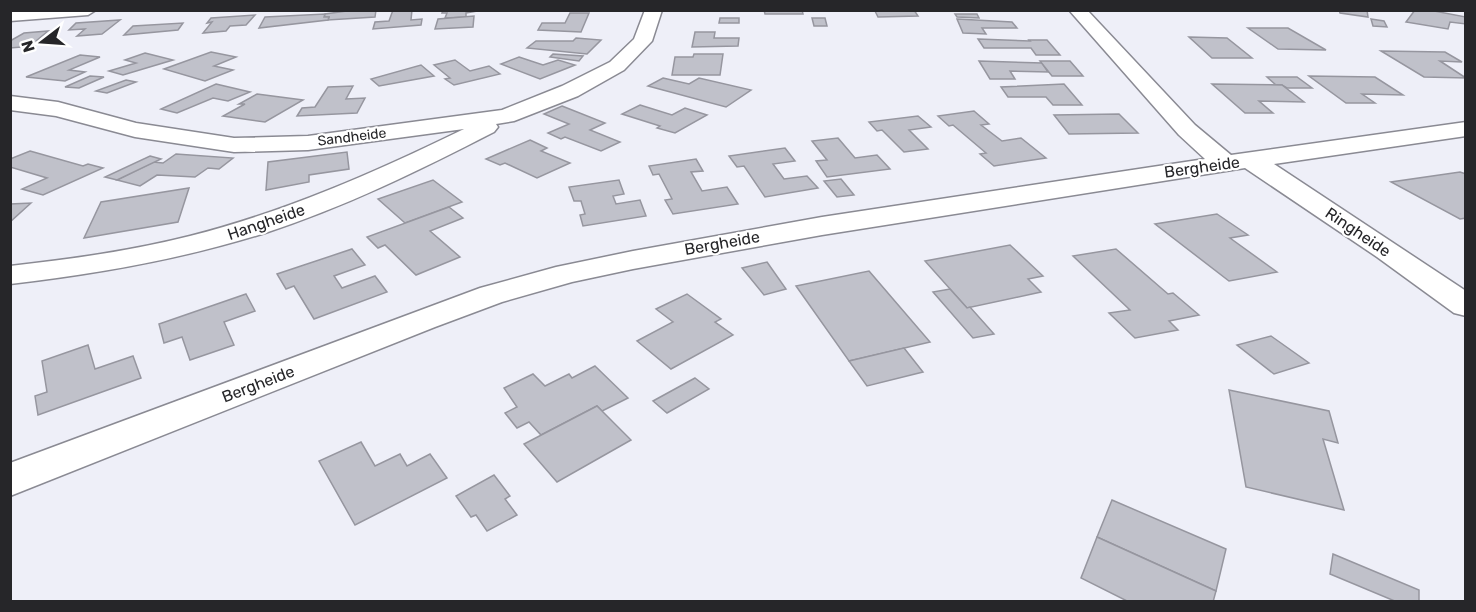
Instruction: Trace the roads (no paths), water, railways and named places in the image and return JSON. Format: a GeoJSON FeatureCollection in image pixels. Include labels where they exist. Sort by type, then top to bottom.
{"type":"FeatureCollection","features":[{"type":"Feature","properties":{"kind":"street"},"geometry":{"type":"LineString","coordinates":[[10,16],[88,10]]}},
{"type":"Feature","properties":{"kind":"street","name":"Sandheide"},"geometry":{"type":"LineString","coordinates":[[10,102],[58,109],[135,130],[243,145],[308,143],[506,116],[570,91],[617,66],[643,41],[654,10]]}},
{"type":"Feature","properties":{"kind":"street","name":"Ringheide"},"geometry":{"type":"LineString","coordinates":[[1077,10],[1187,130],[1466,306]]}},
{"type":"Feature","properties":{"kind":"street","name":"Hangheide"},"geometry":{"type":"LineString","coordinates":[[10,275],[127,260],[226,237],[354,190],[432,155],[506,116]]}},
{"type":"Feature","properties":{"kind":"street","name":"Bergheide"},"geometry":{"type":"LineString","coordinates":[[10,480],[423,320],[491,295],[567,274],[833,224],[1466,129]]}}]}
